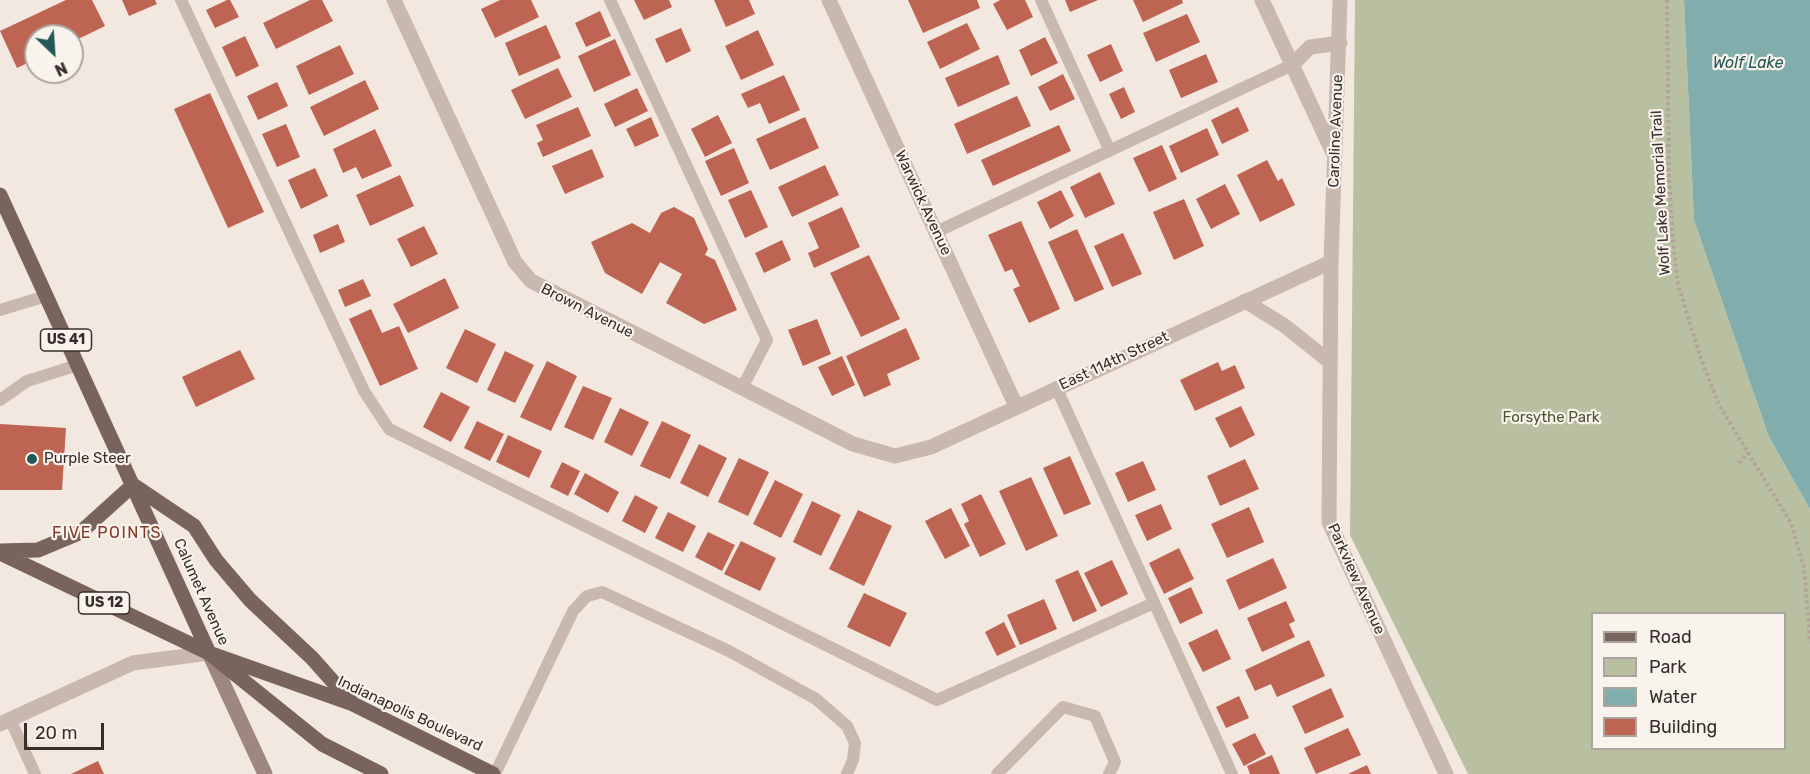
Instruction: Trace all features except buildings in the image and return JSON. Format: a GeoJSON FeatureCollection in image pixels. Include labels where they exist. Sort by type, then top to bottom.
{"type":"FeatureCollection","features":[{"type":"Feature","properties":{"kind":"main road","name":"Calumet Avenue"},"geometry":{"type":"LineString","coordinates":[[0,195],[209,653]]}},
{"type":"Feature","properties":{"kind":"main road"},"geometry":{"type":"LineString","coordinates":[[0,552],[38,550],[81,532],[133,485],[194,526],[216,560],[250,600],[312,658],[353,704]]}},
{"type":"Feature","properties":{"kind":"main road","name":"Indianapolis Boulevard"},"geometry":{"type":"LineString","coordinates":[[0,552],[209,653],[353,704],[494,774]]}},
{"type":"Feature","properties":{"kind":"main road","name":"Indianapolis Boulevard"},"geometry":{"type":"LineString","coordinates":[[209,653],[322,744],[381,774]]}},
{"type":"Feature","properties":{"kind":"street","name":"Brown Avenue"},"geometry":{"type":"LineString","coordinates":[[393,0],[515,262],[531,281],[852,444],[895,456]]}},
{"type":"Feature","properties":{"kind":"street","name":"Warwick Avenue"},"geometry":{"type":"LineString","coordinates":[[829,0],[1017,406]]}},
{"type":"Feature","properties":{"kind":"street"},"geometry":{"type":"LineString","coordinates":[[1262,0],[1335,158]]}},
{"type":"Feature","properties":{"kind":"street","name":"Caroline Avenue"},"geometry":{"type":"LineString","coordinates":[[1331,262],[1340,0]]}},
{"type":"Feature","properties":{"kind":"street"},"geometry":{"type":"LineString","coordinates":[[1292,65],[1310,47],[1340,43]]}},
{"type":"Feature","properties":{"kind":"street","name":"East 114th Street"},"geometry":{"type":"LineString","coordinates":[[895,456],[931,447],[1056,387],[1331,262]]}},
{"type":"Feature","properties":{"kind":"street","name":"Parkview Avenue"},"geometry":{"type":"LineString","coordinates":[[1331,262],[1329,522],[1446,774]]}},
{"type":"Feature","properties":{"kind":"street"},"geometry":{"type":"LineString","coordinates":[[1245,301],[1299,336],[1330,363]]}},
{"type":"Feature","properties":{"kind":"street"},"geometry":{"type":"LineString","coordinates":[[5,721],[133,663],[209,653]]}},
{"type":"Feature","properties":{"kind":"street","name":"Calumet Avenue"},"geometry":{"type":"LineString","coordinates":[[209,653],[265,774]]}},
{"type":"Feature","properties":{"kind":"lane"},"geometry":{"type":"LineString","coordinates":[[181,0],[364,392],[389,429],[937,700],[1154,603]]}},
{"type":"Feature","properties":{"kind":"lane"},"geometry":{"type":"LineString","coordinates":[[610,0],[767,340],[742,388]]}},
{"type":"Feature","properties":{"kind":"lane"},"geometry":{"type":"LineString","coordinates":[[1041,0],[1110,151]]}},
{"type":"Feature","properties":{"kind":"lane"},"geometry":{"type":"LineString","coordinates":[[936,232],[1292,65]]}},
{"type":"Feature","properties":{"kind":"lane"},"geometry":{"type":"LineString","coordinates":[[0,310],[46,296]]}},
{"type":"Feature","properties":{"kind":"lane"},"geometry":{"type":"LineString","coordinates":[[0,400],[27,381],[78,365]]}},
{"type":"Feature","properties":{"kind":"lane"},"geometry":{"type":"LineString","coordinates":[[1056,387],[1232,774]]}},
{"type":"Feature","properties":{"kind":"lane"},"geometry":{"type":"LineString","coordinates":[[494,774],[573,610],[587,596],[602,592],[729,651],[816,699],[847,726],[855,743],[853,760],[847,774]]}},
{"type":"Feature","properties":{"kind":"lane"},"geometry":{"type":"LineString","coordinates":[[997,774],[1063,707],[1095,716],[1115,762],[1109,774]]}},
{"type":"Feature","properties":{"kind":"lane"},"geometry":{"type":"LineString","coordinates":[[5,721],[35,774]]}},
{"type":"Feature","properties":{"kind":"path","name":"Wolf Lake Memorial Trail"},"geometry":{"type":"LineString","coordinates":[[1667,0],[1669,174],[1678,284],[1700,356],[1719,405],[1791,523],[1800,546],[1810,643]]}},
{"type":"Feature","properties":{"kind":"path"},"geometry":{"type":"LineString","coordinates":[[1739,463],[1748,452]]}},
{"type":"Feature","properties":{"kind":"green space","name":"Forsythe Park"},"geometry":{"type":"Polygon","coordinates":[[[1355,0],[1684,0],[1694,220],[1769,437],[1810,509],[1810,774],[1468,774],[1350,535],[1355,0]]]}},
{"type":"Feature","properties":{"kind":"water","name":"Wolf Lake"},"geometry":{"type":"Polygon","coordinates":[[[1684,0],[1810,0],[1810,509],[1769,437],[1694,220],[1684,0]]]}},
{"type":"Feature","properties":{"kind":"place","name":"Purple Steer"},"geometry":{"type":"Point","coordinates":[32,459]}},
{"type":"Feature","properties":{"kind":"district","name":"FIVE POINTS"},"geometry":{"type":"Point","coordinates":[107,533]}}]}
